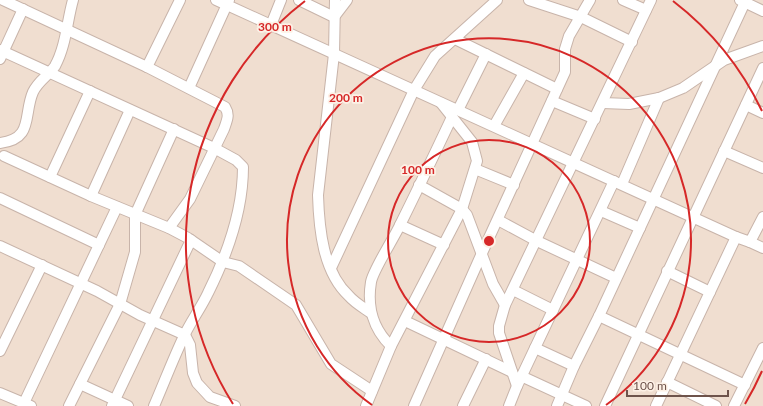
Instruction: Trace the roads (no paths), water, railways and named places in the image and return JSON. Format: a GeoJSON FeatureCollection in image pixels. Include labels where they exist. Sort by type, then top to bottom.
{"type":"FeatureCollection","features":[{"type":"Feature","properties":{"kind":"street"},"geometry":{"type":"LineString","coordinates":[[0,143],[11,142],[20,136],[25,127],[34,91],[55,66],[61,52],[73,0]]}},
{"type":"Feature","properties":{"kind":"street"},"geometry":{"type":"LineString","coordinates":[[147,67],[180,0]]}},
{"type":"Feature","properties":{"kind":"street"},"geometry":{"type":"LineString","coordinates":[[11,142],[2,161],[50,177],[135,215],[169,228],[191,240],[223,262],[236,264],[292,302],[300,311],[331,364],[371,400],[391,346],[462,209],[477,162],[472,142],[455,114],[440,102],[271,25],[228,3],[216,0]]}},
{"type":"Feature","properties":{"kind":"street"},"geometry":{"type":"LineString","coordinates":[[271,25],[281,0]]}},
{"type":"Feature","properties":{"kind":"street"},"geometry":{"type":"LineString","coordinates":[[299,0],[334,17]]}},
{"type":"Feature","properties":{"kind":"street"},"geometry":{"type":"LineString","coordinates":[[335,0],[334,54],[318,195],[323,242],[331,268],[348,296],[371,313]]}},
{"type":"Feature","properties":{"kind":"street"},"geometry":{"type":"LineString","coordinates":[[334,17],[346,0]]}},
{"type":"Feature","properties":{"kind":"street"},"geometry":{"type":"LineString","coordinates":[[331,268],[414,90],[435,56],[497,0]]}},
{"type":"Feature","properties":{"kind":"street"},"geometry":{"type":"LineString","coordinates":[[530,0],[580,17],[632,42]]}},
{"type":"Feature","properties":{"kind":"street"},"geometry":{"type":"LineString","coordinates":[[414,406],[482,253],[566,72],[565,49],[569,36],[590,0]]}},
{"type":"Feature","properties":{"kind":"street"},"geometry":{"type":"LineString","coordinates":[[623,0],[646,10]]}},
{"type":"Feature","properties":{"kind":"street"},"geometry":{"type":"LineString","coordinates":[[586,406],[562,395],[519,381],[512,372],[499,333],[499,326],[505,305],[575,163],[651,0]]}},
{"type":"Feature","properties":{"kind":"street"},"geometry":{"type":"LineString","coordinates":[[7,1],[147,67],[225,107],[228,111],[228,117],[224,129],[190,199],[169,228]]}},
{"type":"Feature","properties":{"kind":"street"},"geometry":{"type":"LineString","coordinates":[[557,406],[574,366],[654,200],[744,1],[763,11]]}},
{"type":"Feature","properties":{"kind":"street"},"geometry":{"type":"LineString","coordinates":[[189,88],[228,3]]}},
{"type":"Feature","properties":{"kind":"street"},"geometry":{"type":"LineString","coordinates":[[23,9],[1,53],[90,91],[214,148],[236,160],[243,167],[243,182],[232,233],[223,262],[208,295],[185,335],[154,406]]}},
{"type":"Feature","properties":{"kind":"street"},"geometry":{"type":"LineString","coordinates":[[455,39],[557,89]]}},
{"type":"Feature","properties":{"kind":"street"},"geometry":{"type":"LineString","coordinates":[[603,103],[629,104],[659,98],[683,88],[724,60],[763,46]]}},
{"type":"Feature","properties":{"kind":"street"},"geometry":{"type":"LineString","coordinates":[[391,346],[384,340],[371,313],[371,280],[486,54]]}},
{"type":"Feature","properties":{"kind":"street"},"geometry":{"type":"LineString","coordinates":[[605,406],[763,68]]}},
{"type":"Feature","properties":{"kind":"street"},"geometry":{"type":"LineString","coordinates":[[494,126],[524,73]]}},
{"type":"Feature","properties":{"kind":"street"},"geometry":{"type":"LineString","coordinates":[[50,177],[90,91]]}},
{"type":"Feature","properties":{"kind":"street"},"geometry":{"type":"LineString","coordinates":[[509,406],[519,381],[577,259],[601,211],[618,183],[659,98]]}},
{"type":"Feature","properties":{"kind":"street"},"geometry":{"type":"LineString","coordinates":[[552,101],[595,119]]}},
{"type":"Feature","properties":{"kind":"street"},"geometry":{"type":"LineString","coordinates":[[746,105],[763,113]]}},
{"type":"Feature","properties":{"kind":"street"},"geometry":{"type":"LineString","coordinates":[[91,196],[130,110]]}},
{"type":"Feature","properties":{"kind":"street"},"geometry":{"type":"LineString","coordinates":[[455,114],[494,126],[693,218],[763,248]]}},
{"type":"Feature","properties":{"kind":"street"},"geometry":{"type":"LineString","coordinates":[[69,406],[120,304],[136,252],[135,215],[174,130]]}},
{"type":"Feature","properties":{"kind":"street"},"geometry":{"type":"LineString","coordinates":[[724,151],[763,168]]}},
{"type":"Feature","properties":{"kind":"street"},"geometry":{"type":"LineString","coordinates":[[475,169],[514,185]]}},
{"type":"Feature","properties":{"kind":"street"},"geometry":{"type":"LineString","coordinates":[[420,185],[462,209],[472,225],[493,284],[505,305]]}},
{"type":"Feature","properties":{"kind":"street"},"geometry":{"type":"LineString","coordinates":[[0,198],[99,245]]}},
{"type":"Feature","properties":{"kind":"street"},"geometry":{"type":"LineString","coordinates":[[0,393],[28,404],[117,207]]}},
{"type":"Feature","properties":{"kind":"street"},"geometry":{"type":"LineString","coordinates":[[601,211],[640,228]]}},
{"type":"Feature","properties":{"kind":"street"},"geometry":{"type":"LineString","coordinates":[[750,242],[763,217]]}},
{"type":"Feature","properties":{"kind":"street"},"geometry":{"type":"LineString","coordinates":[[498,220],[537,241],[616,278]]}},
{"type":"Feature","properties":{"kind":"street"},"geometry":{"type":"LineString","coordinates":[[400,225],[444,245]]}},
{"type":"Feature","properties":{"kind":"street"},"geometry":{"type":"LineString","coordinates":[[656,406],[736,237]]}},
{"type":"Feature","properties":{"kind":"street"},"geometry":{"type":"LineString","coordinates":[[114,403],[191,240]]}},
{"type":"Feature","properties":{"kind":"street"},"geometry":{"type":"LineString","coordinates":[[1,248],[42,265],[185,335],[191,352],[193,373],[197,383],[210,397],[235,406]]}},
{"type":"Feature","properties":{"kind":"street"},"geometry":{"type":"LineString","coordinates":[[0,352],[42,265]]}},
{"type":"Feature","properties":{"kind":"street"},"geometry":{"type":"LineString","coordinates":[[667,271],[710,292]]}},
{"type":"Feature","properties":{"kind":"street"},"geometry":{"type":"LineString","coordinates":[[513,290],[553,310]]}},
{"type":"Feature","properties":{"kind":"street"},"geometry":{"type":"LineString","coordinates":[[599,316],[745,386]]}},
{"type":"Feature","properties":{"kind":"street"},"geometry":{"type":"LineString","coordinates":[[405,321],[512,372]]}},
{"type":"Feature","properties":{"kind":"street"},"geometry":{"type":"LineString","coordinates":[[535,348],[574,366]]}},
{"type":"Feature","properties":{"kind":"street"},"geometry":{"type":"LineString","coordinates":[[734,406],[763,348]]}},
{"type":"Feature","properties":{"kind":"street"},"geometry":{"type":"LineString","coordinates":[[463,406],[486,359]]}},
{"type":"Feature","properties":{"kind":"street"},"geometry":{"type":"LineString","coordinates":[[667,382],[716,406]]}},
{"type":"Feature","properties":{"kind":"street"},"geometry":{"type":"LineString","coordinates":[[80,384],[114,403],[128,406]]}}]}
